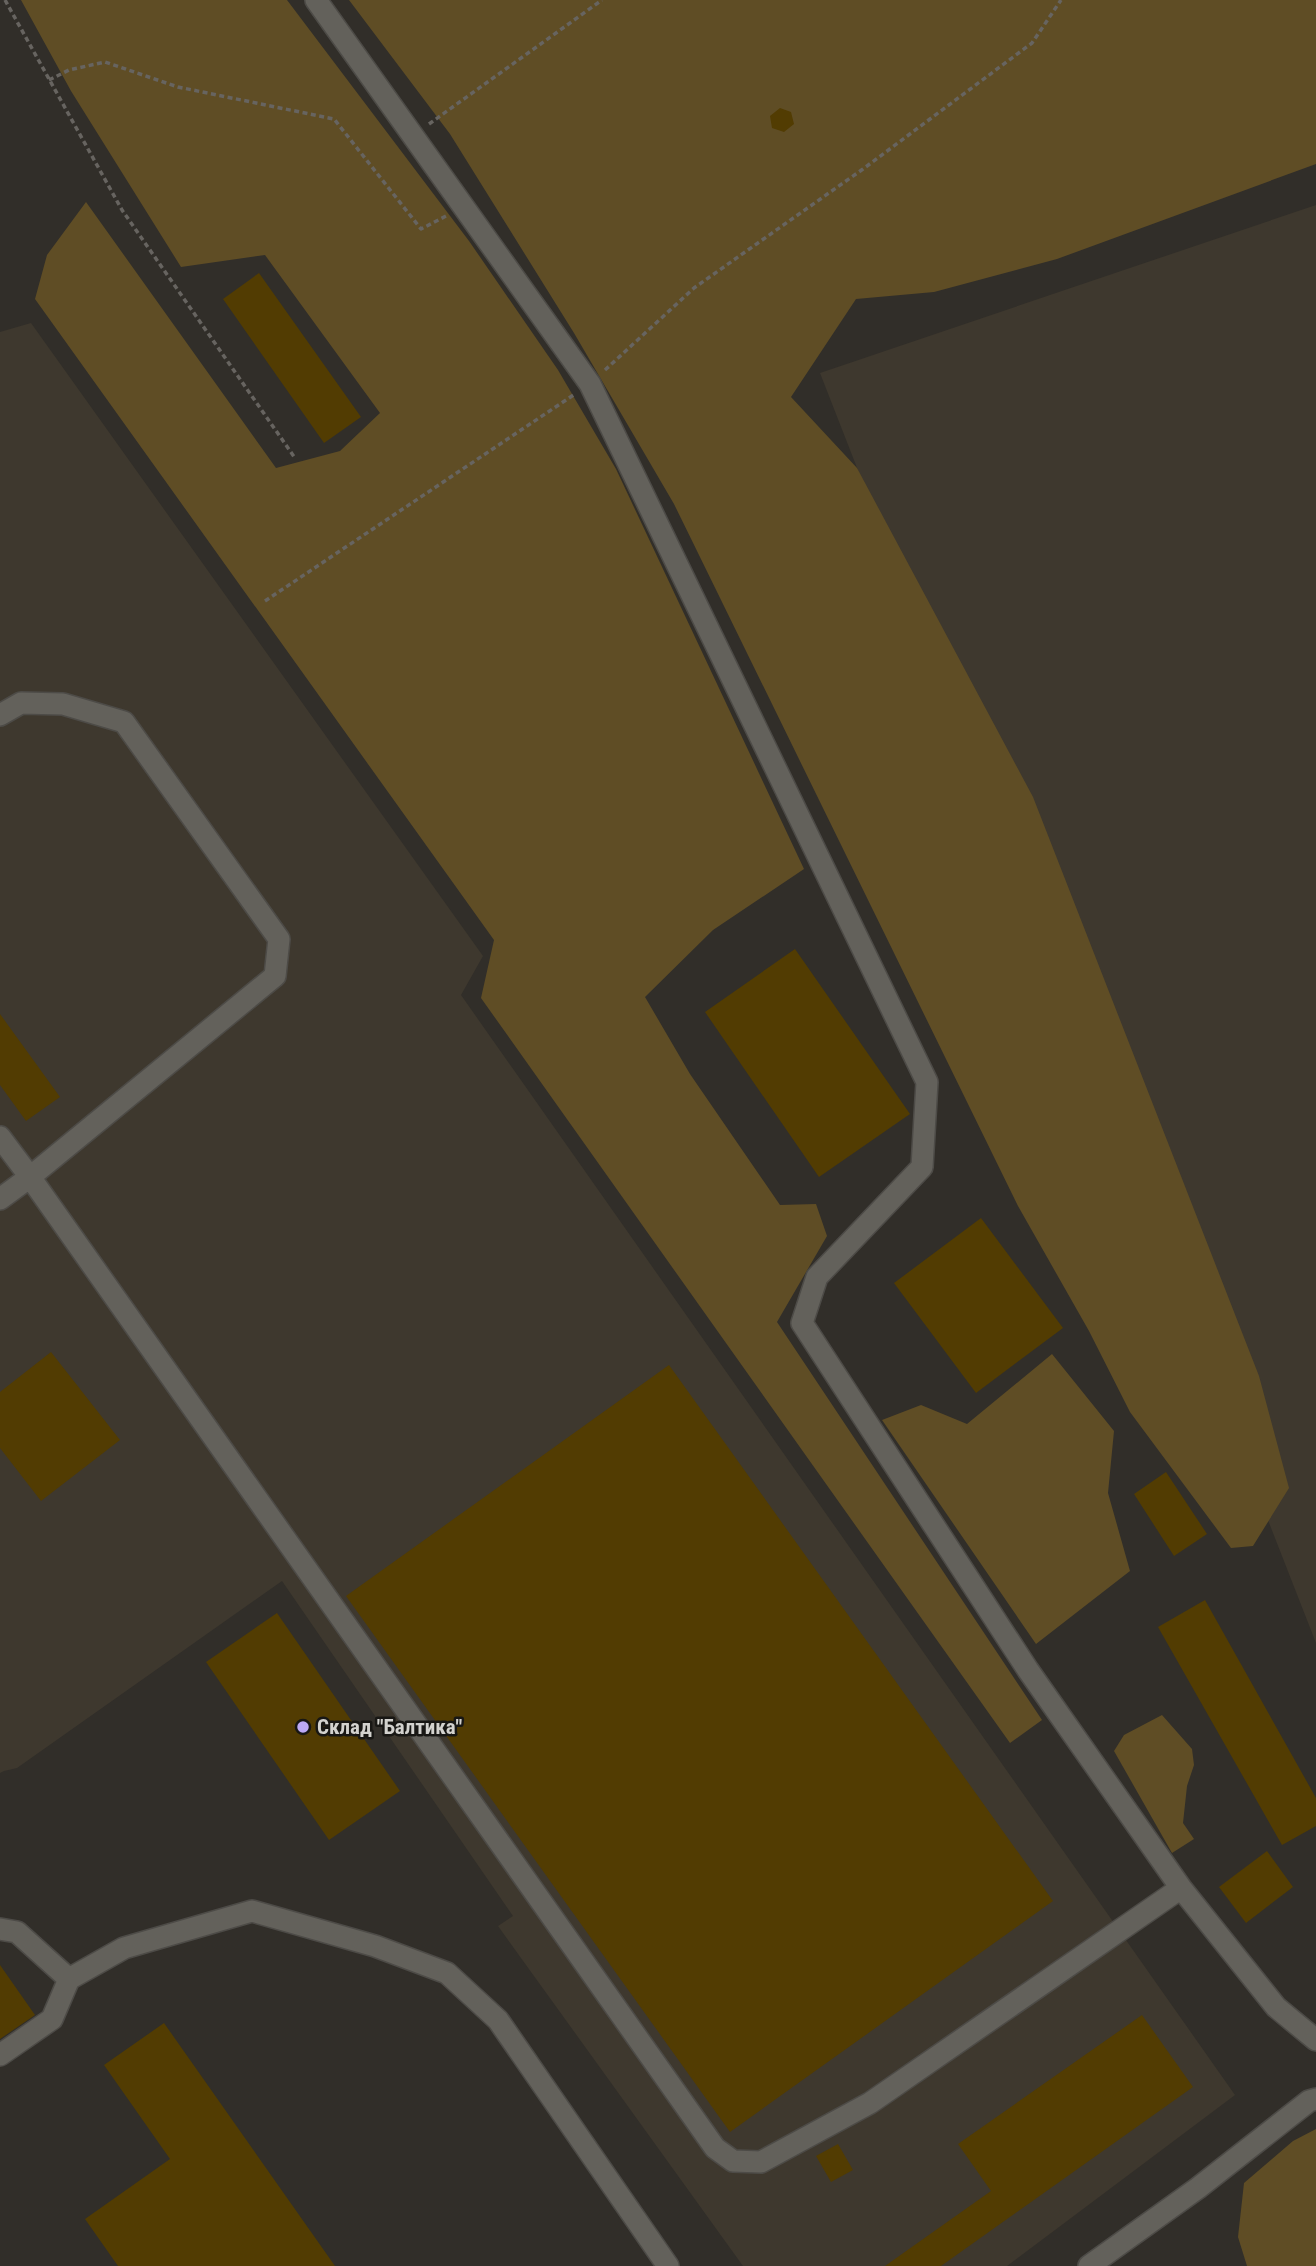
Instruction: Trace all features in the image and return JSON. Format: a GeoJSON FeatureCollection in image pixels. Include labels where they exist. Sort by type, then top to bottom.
{"type":"FeatureCollection","features":[{"type":"Feature","properties":{"kind":"street"},"geometry":{"type":"LineString","coordinates":[[316,0],[590,384],[927,1082],[922,1167],[817,1277],[802,1323],[1028,1670],[1181,1888],[1276,2007],[1316,2040]]}},
{"type":"Feature","properties":{"kind":"street"},"geometry":{"type":"LineString","coordinates":[[0,715],[21,703],[63,704],[124,722],[279,939],[275,976],[0,1199]]}},
{"type":"Feature","properties":{"kind":"street"},"geometry":{"type":"LineString","coordinates":[[0,1137],[715,2148],[733,2161],[761,2162],[870,2103],[1181,1888]]}},
{"type":"Feature","properties":{"kind":"street"},"geometry":{"type":"LineString","coordinates":[[0,2055],[52,2019],[69,1979],[124,1948],[252,1911],[375,1945],[447,1973],[498,2020],[668,2266]]}},
{"type":"Feature","properties":{"kind":"street"},"geometry":{"type":"LineString","coordinates":[[0,1929],[17,1932],[69,1979]]}},
{"type":"Feature","properties":{"kind":"street"},"geometry":{"type":"LineString","coordinates":[[1089,2266],[1198,2188],[1309,2101],[1316,2099]]}},
{"type":"Feature","properties":{"kind":"path"},"geometry":{"type":"LineString","coordinates":[[5,0],[122,210],[295,457]]}},
{"type":"Feature","properties":{"kind":"path"},"geometry":{"type":"LineString","coordinates":[[413,135],[602,0]]}},
{"type":"Feature","properties":{"kind":"path"},"geometry":{"type":"LineString","coordinates":[[265,601],[590,384],[694,288],[863,169],[1032,43],[1061,0]]}},
{"type":"Feature","properties":{"kind":"path"},"geometry":{"type":"LineString","coordinates":[[49,80],[69,71],[105,62],[178,86],[334,119],[421,229],[463,206]]}},
{"type":"Feature","properties":{"kind":"shaded area"},"geometry":{"type":"Polygon","coordinates":[[[21,0],[287,0],[469,241],[558,370],[616,469],[804,869],[713,930],[645,997],[690,1074],[780,1205],[816,1204],[827,1236],[777,1322],[1042,1720],[1010,1743],[481,998],[494,940],[35,299],[47,255],[86,202],[276,468],[340,451],[380,413],[265,255],[181,267],[71,91],[21,0]]]}},
{"type":"Feature","properties":{"kind":"shaded area"},"geometry":{"type":"Polygon","coordinates":[[[349,0],[1316,0],[1316,164],[1057,259],[934,292],[856,299],[791,397],[857,468],[1033,797],[1259,1376],[1289,1488],[1253,1546],[1231,1548],[1130,1412],[1089,1331],[1018,1206],[674,504],[574,333],[450,134],[349,0]]]}},
{"type":"Feature","properties":{"kind":"shaded area"},"geometry":{"type":"Polygon","coordinates":[[[1316,205],[1316,1643],[820,373],[1316,205]]]}},
{"type":"Feature","properties":{"kind":"shaded area"},"geometry":{"type":"Polygon","coordinates":[[[31,323],[483,956],[461,995],[1235,2095],[1007,2266],[743,2266],[498,1926],[513,1916],[282,1581],[17,1768],[0,1773],[0,332],[31,323]]]}},
{"type":"Feature","properties":{"kind":"shaded area"},"geometry":{"type":"Polygon","coordinates":[[[1052,1354],[1114,1431],[1108,1493],[1130,1571],[1036,1644],[882,1420],[921,1405],[967,1424],[1052,1354]]]}},
{"type":"Feature","properties":{"kind":"shaded area"},"geometry":{"type":"Polygon","coordinates":[[[1162,1715],[1192,1749],[1194,1765],[1187,1786],[1183,1823],[1194,1839],[1172,1853],[1114,1751],[1124,1735],[1162,1715]]]}},
{"type":"Feature","properties":{"kind":"shaded area"},"geometry":{"type":"Polygon","coordinates":[[[1316,2129],[1316,2266],[1247,2266],[1238,2237],[1244,2183],[1293,2141],[1316,2129]]]}},
{"type":"Feature","properties":{"kind":"building"},"geometry":{"type":"Polygon","coordinates":[[[780,108],[791,112],[794,124],[784,132],[772,128],[770,116],[780,108]]]}},
{"type":"Feature","properties":{"kind":"building"},"geometry":{"type":"Polygon","coordinates":[[[259,273],[361,417],[324,443],[223,299],[259,273]]]}},
{"type":"Feature","properties":{"kind":"building"},"geometry":{"type":"Polygon","coordinates":[[[795,949],[910,1114],[819,1177],[705,1012],[795,949]]]}},
{"type":"Feature","properties":{"kind":"building"},"geometry":{"type":"Polygon","coordinates":[[[0,1014],[60,1097],[26,1121],[0,1085],[0,1014]]]}},
{"type":"Feature","properties":{"kind":"building"},"geometry":{"type":"Polygon","coordinates":[[[981,1218],[1063,1328],[976,1393],[894,1283],[981,1218]]]}},
{"type":"Feature","properties":{"kind":"building"},"geometry":{"type":"Polygon","coordinates":[[[51,1352],[120,1440],[41,1501],[0,1448],[0,1392],[51,1352]]]}},
{"type":"Feature","properties":{"kind":"building"},"geometry":{"type":"Polygon","coordinates":[[[669,1365],[1053,1901],[730,2132],[346,1596],[669,1365]]]}},
{"type":"Feature","properties":{"kind":"building"},"geometry":{"type":"Polygon","coordinates":[[[1166,1472],[1207,1534],[1174,1556],[1134,1494],[1166,1472]]]}},
{"type":"Feature","properties":{"kind":"building"},"geometry":{"type":"Polygon","coordinates":[[[1205,1600],[1316,1798],[1316,1826],[1282,1845],[1158,1627],[1205,1600]]]}},
{"type":"Feature","properties":{"kind":"building","name":"Склад \"Балтика\""},"geometry":{"type":"Polygon","coordinates":[[[277,1613],[400,1791],[329,1840],[206,1662],[277,1613]]]}},
{"type":"Feature","properties":{"kind":"building"},"geometry":{"type":"Polygon","coordinates":[[[1267,1851],[1293,1887],[1246,1923],[1219,1887],[1267,1851]]]}},
{"type":"Feature","properties":{"kind":"building"},"geometry":{"type":"Polygon","coordinates":[[[0,1965],[35,2015],[0,2039],[0,1965]]]}},
{"type":"Feature","properties":{"kind":"building"},"geometry":{"type":"Polygon","coordinates":[[[1142,2015],[1193,2087],[941,2266],[885,2266],[991,2191],[958,2144],[1142,2015]]]}},
{"type":"Feature","properties":{"kind":"building"},"geometry":{"type":"Polygon","coordinates":[[[164,2023],[335,2266],[118,2266],[85,2219],[170,2159],[104,2065],[164,2023]]]}},
{"type":"Feature","properties":{"kind":"building"},"geometry":{"type":"Polygon","coordinates":[[[838,2144],[853,2170],[831,2182],[816,2156],[838,2144]]]}},
{"type":"Feature","properties":{"kind":"place","name":"Склад \"Балтика\""},"geometry":{"type":"Point","coordinates":[303,1727]}}]}
